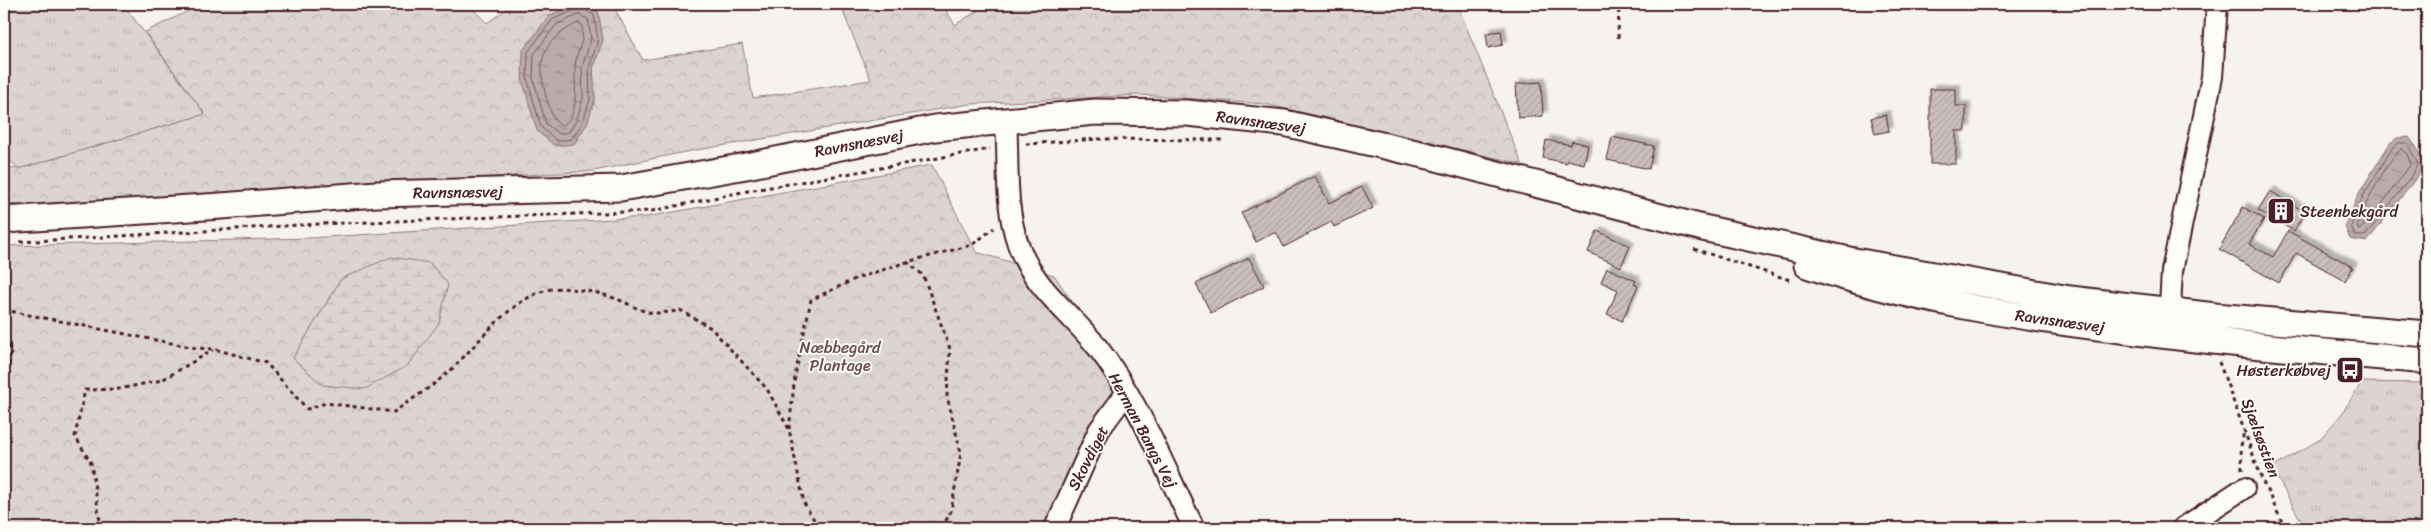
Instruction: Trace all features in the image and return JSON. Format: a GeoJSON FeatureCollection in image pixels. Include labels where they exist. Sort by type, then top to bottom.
{"type":"FeatureCollection","features":[{"type":"Feature","properties":{"kind":"main road","name":"Ravnsnæsvej"},"geometry":{"type":"LineString","coordinates":[[4,220],[376,194],[621,188],[746,166],[935,128],[1095,112],[1188,113],[1284,123],[1429,156],[1696,238],[1946,304],[2212,342],[2427,361]]}},
{"type":"Feature","properties":{"kind":"main road","name":"Ravnsnæsvej"},"geometry":{"type":"LineString","coordinates":[[1696,238],[1858,262],[2070,299],[2427,334]]}},
{"type":"Feature","properties":{"kind":"street"},"geometry":{"type":"LineString","coordinates":[[2168,336],[2172,271],[2212,77],[2217,4]]}},
{"type":"Feature","properties":{"kind":"street","name":"Herman Bangs Vej"},"geometry":{"type":"LineString","coordinates":[[1006,120],[1011,216],[1018,244],[1030,270],[1044,290],[1098,348],[1127,392],[1194,528]]}},
{"type":"Feature","properties":{"kind":"street","name":"Skovdiget"},"geometry":{"type":"LineString","coordinates":[[1055,528],[1100,430],[1127,392]]}},
{"type":"Feature","properties":{"kind":"street"},"geometry":{"type":"LineString","coordinates":[[2183,528],[2244,488]]}},
{"type":"Feature","properties":{"kind":"path"},"geometry":{"type":"LineString","coordinates":[[1618,38],[1619,4]]}},
{"type":"Feature","properties":{"kind":"path"},"geometry":{"type":"LineString","coordinates":[[1018,145],[1098,139],[1230,140]]}},
{"type":"Feature","properties":{"kind":"path"},"geometry":{"type":"LineString","coordinates":[[789,429],[795,376],[811,300],[857,278],[907,262],[972,245],[1011,216]]}},
{"type":"Feature","properties":{"kind":"path"},"geometry":{"type":"LineString","coordinates":[[1696,238],[1796,282]]}},
{"type":"Feature","properties":{"kind":"path"},"geometry":{"type":"LineString","coordinates":[[907,262],[923,275],[950,349],[947,396],[961,453],[951,511],[942,528]]}},
{"type":"Feature","properties":{"kind":"path"},"geometry":{"type":"LineString","coordinates":[[4,310],[214,350],[266,363],[307,409],[326,403],[394,412],[452,369],[490,327],[517,306],[542,292],[568,288],[608,296],[645,313],[662,314],[680,310],[711,328],[767,389],[789,429],[804,503],[819,528]]}},
{"type":"Feature","properties":{"kind":"path"},"geometry":{"type":"LineString","coordinates":[[4,330],[11,353],[4,381]]}},
{"type":"Feature","properties":{"kind":"path"},"geometry":{"type":"LineString","coordinates":[[101,528],[91,463],[75,436],[85,390],[119,389],[162,380],[214,350]]}},
{"type":"Feature","properties":{"kind":"path","name":"Sjælsøstien"},"geometry":{"type":"LineString","coordinates":[[2213,356],[2220,364],[2263,482],[2285,528]]}},
{"type":"Feature","properties":{"kind":"path"},"geometry":{"type":"LineString","coordinates":[[2244,430],[2241,446],[2244,488]]}},
{"type":"Feature","properties":{"kind":"green space"},"geometry":{"type":"Polygon","coordinates":[[[4,4],[123,4],[205,114],[19,169],[4,155],[4,4]]]}},
{"type":"Feature","properties":{"kind":"green space"},"geometry":{"type":"Polygon","coordinates":[[[203,4],[467,4],[487,23],[513,4],[576,4],[549,16],[595,99],[593,68],[603,40],[598,11],[583,4],[612,4],[643,60],[742,44],[753,98],[871,80],[843,12],[860,4],[942,4],[955,25],[988,4],[1457,4],[1522,164],[1265,104],[1140,95],[970,104],[685,152],[594,171],[23,205],[4,204],[4,168],[19,169],[205,114],[145,32],[203,4]]]}},
{"type":"Feature","properties":{"kind":"green space","name":"Næbbegård Plantage"},"geometry":{"type":"Polygon","coordinates":[[[932,165],[976,252],[1054,275],[1131,387],[1046,528],[4,528],[4,246],[309,238],[646,217],[932,165]],[[341,279],[293,358],[323,385],[341,279]]]}},
{"type":"Feature","properties":{"kind":"green space"},"geometry":{"type":"Polygon","coordinates":[[[391,257],[430,263],[448,284],[439,323],[407,366],[365,389],[322,385],[293,358],[341,279],[391,257]]]}},
{"type":"Feature","properties":{"kind":"green space"},"geometry":{"type":"Polygon","coordinates":[[[2362,382],[2427,383],[2427,528],[2305,528],[2272,468],[2319,440],[2341,415],[2362,382]]]}},
{"type":"Feature","properties":{"kind":"water"},"geometry":{"type":"Polygon","coordinates":[[[576,4],[583,4],[598,11],[603,40],[593,68],[595,99],[587,124],[574,144],[555,146],[537,131],[522,79],[523,50],[549,16],[576,4]]]}},
{"type":"Feature","properties":{"kind":"water"},"geometry":{"type":"Polygon","coordinates":[[[2409,137],[2424,163],[2414,181],[2367,242],[2350,239],[2345,227],[2359,193],[2390,143],[2397,138],[2409,137]]]}},
{"type":"Feature","properties":{"kind":"building"},"geometry":{"type":"Polygon","coordinates":[[[1501,31],[1503,45],[1488,48],[1486,33],[1501,31]]]}},
{"type":"Feature","properties":{"kind":"building"},"geometry":{"type":"Polygon","coordinates":[[[1541,82],[1543,116],[1518,118],[1516,84],[1541,82]]]}},
{"type":"Feature","properties":{"kind":"building"},"geometry":{"type":"Polygon","coordinates":[[[1930,89],[1956,89],[1956,106],[1966,106],[1966,131],[1956,131],[1956,164],[1930,164],[1930,89]]]}},
{"type":"Feature","properties":{"kind":"building"},"geometry":{"type":"Polygon","coordinates":[[[1886,115],[1889,131],[1875,134],[1871,118],[1886,115]]]}},
{"type":"Feature","properties":{"kind":"building"},"geometry":{"type":"Polygon","coordinates":[[[1612,137],[1654,146],[1649,169],[1607,160],[1612,137]]]}},
{"type":"Feature","properties":{"kind":"building"},"geometry":{"type":"Polygon","coordinates":[[[1546,140],[1571,145],[1572,141],[1588,145],[1584,164],[1543,158],[1546,140]]]}},
{"type":"Feature","properties":{"kind":"building"},"geometry":{"type":"Polygon","coordinates":[[[1315,176],[1329,203],[1362,187],[1373,208],[1334,227],[1331,222],[1284,247],[1276,232],[1256,242],[1241,213],[1315,176]]]}},
{"type":"Feature","properties":{"kind":"building","name":"Steenbekgård"},"geometry":{"type":"Polygon","coordinates":[[[2270,191],[2305,212],[2294,231],[2258,210],[2270,191]]]}},
{"type":"Feature","properties":{"kind":"building"},"geometry":{"type":"Polygon","coordinates":[[[2243,207],[2264,219],[2249,244],[2273,257],[2288,231],[2353,267],[2345,281],[2296,253],[2279,283],[2219,249],[2243,207]]]}},
{"type":"Feature","properties":{"kind":"building"},"geometry":{"type":"Polygon","coordinates":[[[1597,231],[1630,246],[1621,267],[1588,252],[1597,231]]]}},
{"type":"Feature","properties":{"kind":"building"},"geometry":{"type":"Polygon","coordinates":[[[1249,258],[1264,286],[1211,313],[1196,284],[1249,258]]]}},
{"type":"Feature","properties":{"kind":"building"},"geometry":{"type":"Polygon","coordinates":[[[1607,268],[1636,281],[1634,284],[1638,286],[1622,321],[1607,314],[1618,290],[1601,282],[1607,268]]]}},
{"type":"Feature","properties":{"kind":"place","name":"Steenbekgård"},"geometry":{"type":"Point","coordinates":[2281,211]}},
{"type":"Feature","properties":{"kind":"place","name":"Høsterkøbvej"},"geometry":{"type":"Point","coordinates":[2350,370]}}]}
